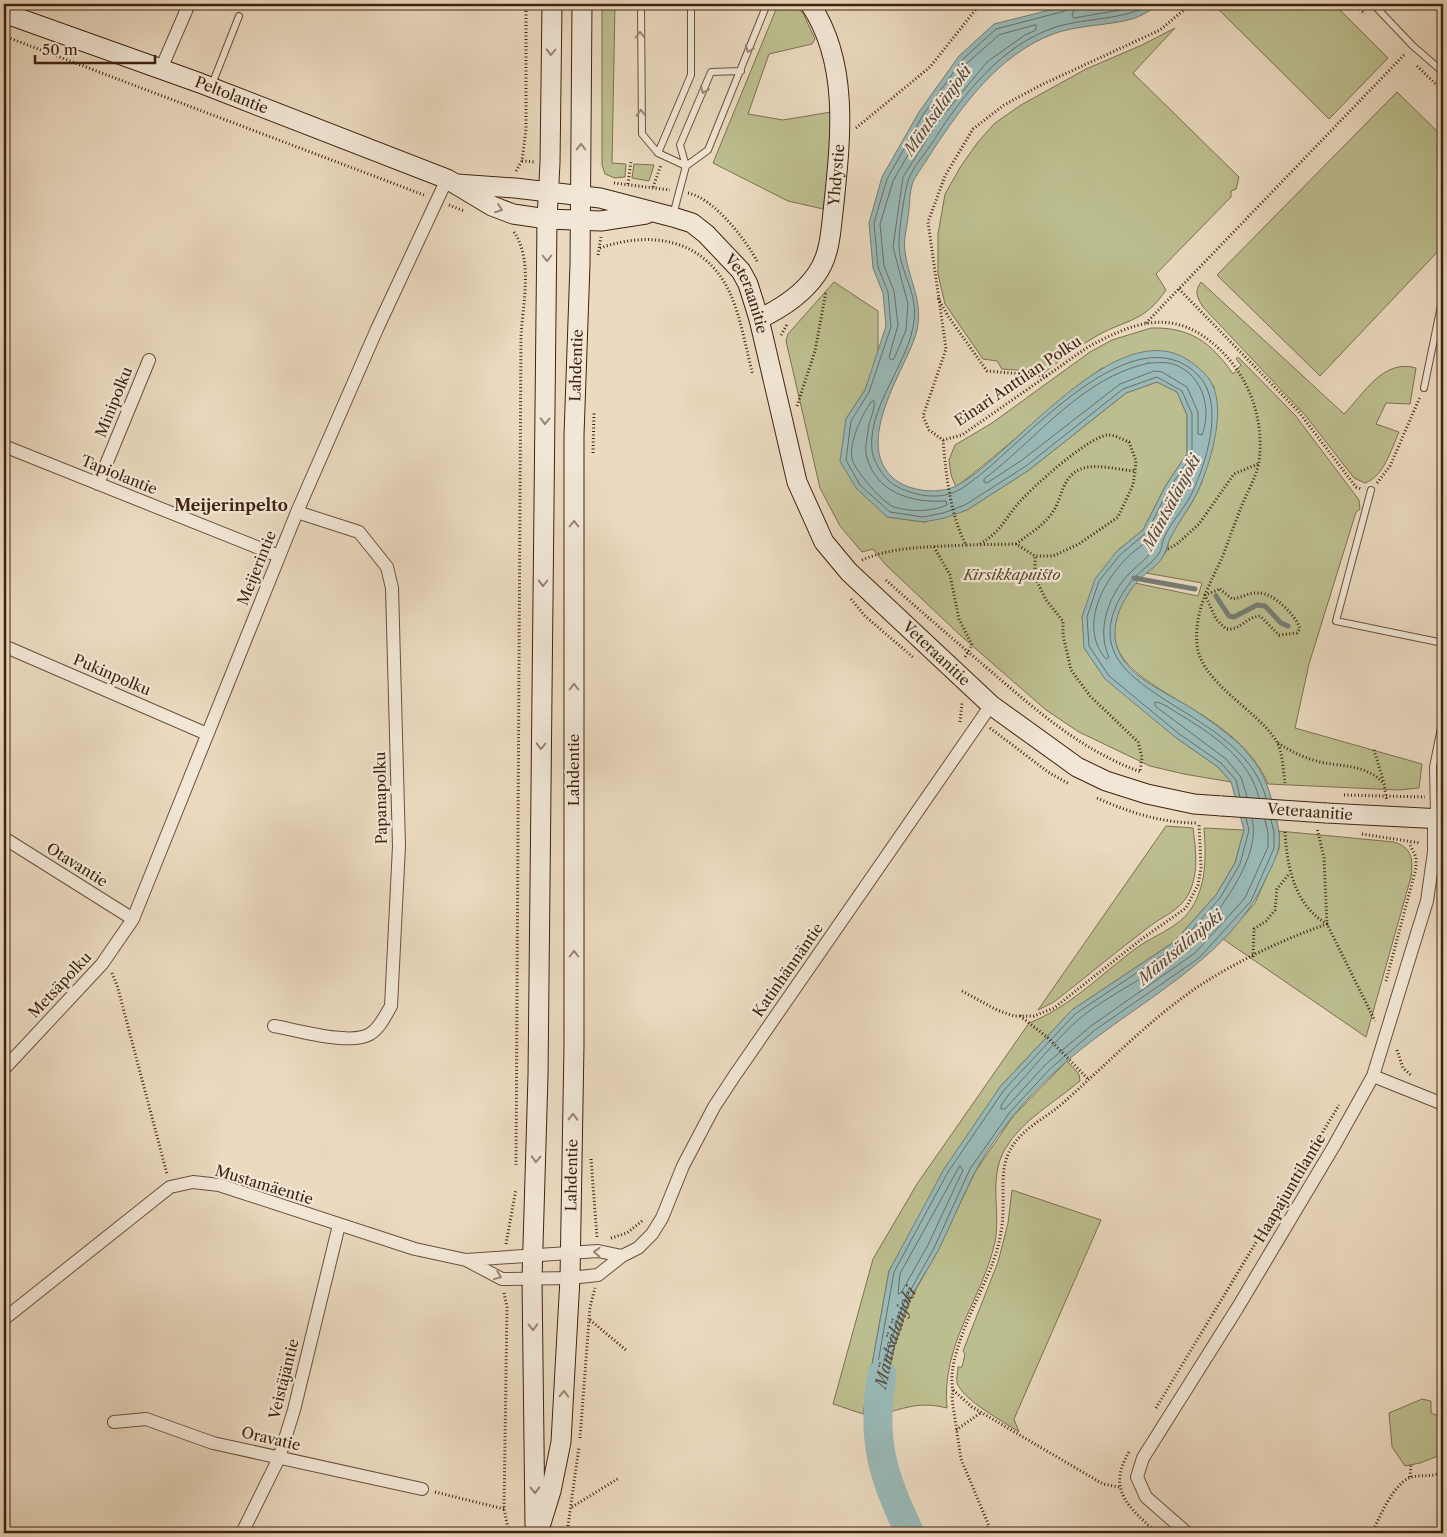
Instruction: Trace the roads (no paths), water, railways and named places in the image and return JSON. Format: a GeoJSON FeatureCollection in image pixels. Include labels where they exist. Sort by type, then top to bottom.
{"type":"FeatureCollection","features":[{"type":"Feature","properties":{"kind":"main road","name":"Lahdentie"},"geometry":{"type":"LineString","coordinates":[[537,1533],[532,1279],[538,1076],[547,219],[552,4]]}},
{"type":"Feature","properties":{"kind":"main road","name":"Lahdentie"},"geometry":{"type":"LineString","coordinates":[[537,1533],[551,1491],[561,1442],[571,1253],[574,1045],[574,435],[580,221],[582,4]]}},
{"type":"Feature","properties":{"kind":"main road","name":"Yhdystie"},"geometry":{"type":"LineString","coordinates":[[759,319],[776,311],[795,297],[816,275],[826,255],[830,235],[840,144],[839,100],[836,70],[829,39],[810,4]]}},
{"type":"Feature","properties":{"kind":"main road","name":"Peltolantie"},"geometry":{"type":"LineString","coordinates":[[4,13],[161,69],[452,182],[492,206],[513,214],[547,219]]}},
{"type":"Feature","properties":{"kind":"main road","name":"Peltolantie"},"geometry":{"type":"LineString","coordinates":[[452,182],[549,192]]}},
{"type":"Feature","properties":{"kind":"main road","name":"Veteraanitie"},"geometry":{"type":"LineString","coordinates":[[549,192],[600,198],[692,223],[741,271],[748,284],[759,319],[797,482],[824,542],[849,572],[871,594],[955,669],[991,705],[1077,767],[1106,781],[1170,800],[1326,821],[1439,819]]}},
{"type":"Feature","properties":{"kind":"main road","name":"Veteraanitie"},"geometry":{"type":"LineString","coordinates":[[547,219],[601,221],[653,213]]}},
{"type":"Feature","properties":{"kind":"street"},"geometry":{"type":"LineString","coordinates":[[161,69],[189,4]]}},
{"type":"Feature","properties":{"kind":"street","name":"Meijerintie"},"geometry":{"type":"LineString","coordinates":[[133,919],[297,512],[377,329],[438,200],[452,182]]}},
{"type":"Feature","properties":{"kind":"street","name":"Minipolku"},"geometry":{"type":"LineString","coordinates":[[98,484],[149,360]]}},
{"type":"Feature","properties":{"kind":"street","name":"Tapiolantie"},"geometry":{"type":"LineString","coordinates":[[4,446],[279,556]]}},
{"type":"Feature","properties":{"kind":"street","name":"Papanapolku"},"geometry":{"type":"LineString","coordinates":[[274,1026],[352,1040],[370,1035],[382,1023],[391,1006],[399,846],[392,588],[387,567],[359,532],[297,512]]}},
{"type":"Feature","properties":{"kind":"street","name":"Pukinpolku"},"geometry":{"type":"LineString","coordinates":[[4,646],[207,734]]}},
{"type":"Feature","properties":{"kind":"street","name":"Katinhännäntie"},"geometry":{"type":"LineString","coordinates":[[532,1279],[598,1275],[622,1256],[638,1248],[652,1234],[662,1218],[683,1166],[714,1107],[734,1075],[991,705]]}},
{"type":"Feature","properties":{"kind":"street","name":"Haapajunttilantie"},"geometry":{"type":"LineString","coordinates":[[1187,1533],[1146,1497],[1138,1477],[1143,1458],[1243,1299],[1334,1146],[1373,1076],[1427,901],[1439,819]]}},
{"type":"Feature","properties":{"kind":"street","name":"Otavantie"},"geometry":{"type":"LineString","coordinates":[[4,838],[133,919]]}},
{"type":"Feature","properties":{"kind":"street","name":"Metsäpolku"},"geometry":{"type":"LineString","coordinates":[[4,1069],[102,964],[133,919]]}},
{"type":"Feature","properties":{"kind":"street"},"geometry":{"type":"LineString","coordinates":[[1373,1076],[1443,1104]]}},
{"type":"Feature","properties":{"kind":"street","name":"Mustamäentie"},"geometry":{"type":"LineString","coordinates":[[4,1319],[166,1181],[219,1185],[415,1249],[466,1260],[502,1279],[532,1279]]}},
{"type":"Feature","properties":{"kind":"street","name":"Veistäjäntie"},"geometry":{"type":"LineString","coordinates":[[242,1533],[279,1458],[294,1410],[339,1225]]}},
{"type":"Feature","properties":{"kind":"street"},"geometry":{"type":"LineString","coordinates":[[571,1253],[598,1251],[622,1256]]}},
{"type":"Feature","properties":{"kind":"street","name":"Mustamäentie"},"geometry":{"type":"LineString","coordinates":[[466,1260],[571,1253]]}},
{"type":"Feature","properties":{"kind":"street","name":"Oravatie"},"geometry":{"type":"LineString","coordinates":[[114,1422],[146,1419],[213,1443],[422,1489]]}},
{"type":"Feature","properties":{"kind":"lane"},"geometry":{"type":"LineString","coordinates":[[641,4],[642,134],[658,153],[686,166]]}},
{"type":"Feature","properties":{"kind":"lane"},"geometry":{"type":"LineString","coordinates":[[658,153],[691,74],[691,4]]}},
{"type":"Feature","properties":{"kind":"lane"},"geometry":{"type":"LineString","coordinates":[[686,166],[708,150],[767,4]]}},
{"type":"Feature","properties":{"kind":"lane"},"geometry":{"type":"LineString","coordinates":[[1373,4],[1413,46],[1443,72]]}},
{"type":"Feature","properties":{"kind":"lane"},"geometry":{"type":"LineString","coordinates":[[211,88],[239,16]]}},
{"type":"Feature","properties":{"kind":"lane"},"geometry":{"type":"LineString","coordinates":[[673,217],[686,166],[680,145],[711,72],[741,71]]}},
{"type":"Feature","properties":{"kind":"lane"},"geometry":{"type":"LineString","coordinates":[[1424,388],[1443,296]]}},
{"type":"Feature","properties":{"kind":"lane"},"geometry":{"type":"LineString","coordinates":[[1371,490],[1336,621],[1443,643]]}},
{"type":"Feature","properties":{"kind":"lane"},"geometry":{"type":"LineString","coordinates":[[1439,819],[1432,797],[1433,767],[1440,746],[1443,718]]}},
{"type":"Feature","properties":{"kind":"water"},"geometry":{"type":"Polygon","coordinates":[[[1074,4],[1162,4],[1132,19],[1053,34],[1033,43],[1015,55],[998,68],[969,100],[919,171],[911,190],[904,243],[918,305],[918,327],[891,391],[879,429],[878,447],[882,464],[893,478],[907,486],[925,491],[951,488],[981,469],[1067,393],[1099,371],[1130,355],[1160,351],[1188,360],[1202,370],[1212,384],[1218,409],[1211,455],[1196,495],[1171,537],[1162,559],[1135,584],[1123,603],[1116,623],[1116,645],[1130,668],[1141,678],[1209,720],[1237,742],[1249,755],[1263,776],[1270,792],[1278,829],[1279,846],[1272,866],[1249,908],[1227,935],[1173,983],[1084,1047],[1057,1070],[1021,1107],[999,1134],[980,1163],[938,1251],[909,1301],[899,1328],[892,1356],[888,1384],[887,1413],[863,1414],[889,1271],[944,1169],[1000,1087],[1072,1010],[1174,942],[1216,895],[1235,863],[1244,830],[1231,782],[1218,767],[1175,737],[1105,679],[1084,648],[1082,617],[1095,579],[1117,551],[1143,530],[1166,485],[1187,454],[1187,415],[1177,392],[1157,382],[1126,393],[1029,470],[967,510],[945,518],[924,522],[887,517],[856,488],[840,461],[846,419],[865,390],[886,326],[883,293],[873,268],[869,223],[882,177],[919,112],[959,56],[994,24],[1074,4]]]}},
{"type":"Feature","properties":{"kind":"waterway"},"geometry":{"type":"LineString","coordinates":[[1134,578],[1195,589]]}},
{"type":"Feature","properties":{"kind":"waterway"},"geometry":{"type":"LineString","coordinates":[[1216,596],[1229,616],[1234,617],[1257,605],[1265,606],[1281,623],[1288,626]]}},
{"type":"Feature","properties":{"kind":"waterway","name":"Mäntsälänjoki"},"geometry":{"type":"LineString","coordinates":[[882,1374],[878,1418],[881,1456],[892,1493],[910,1533]]}},
{"type":"Feature","properties":{"kind":"district","name":"Meijerinpelto"},"geometry":{"type":"Point","coordinates":[231,505]}},
{"type":"Feature","properties":{"kind":"park label","name":"Kirsikkapuisto"},"geometry":{"type":"Point","coordinates":[1012,575]}}]}
